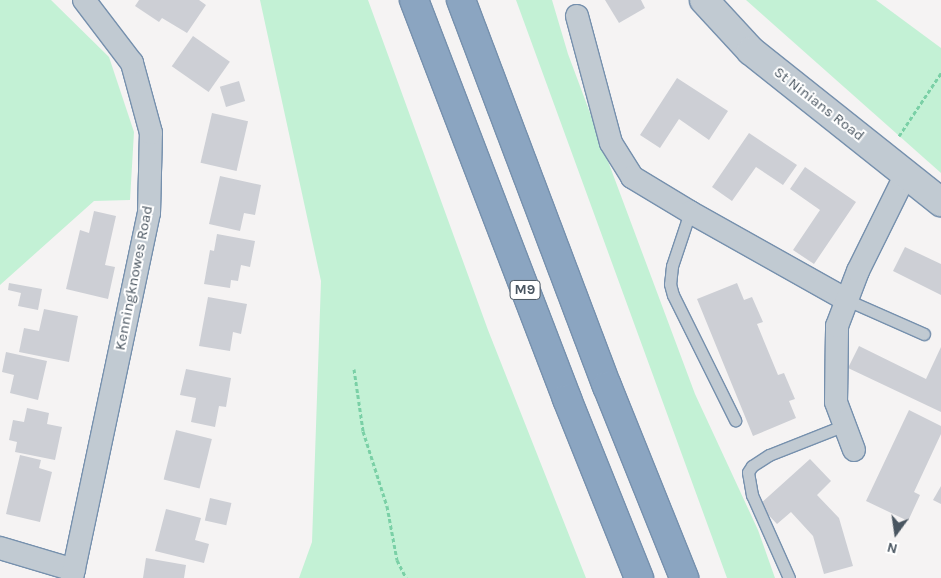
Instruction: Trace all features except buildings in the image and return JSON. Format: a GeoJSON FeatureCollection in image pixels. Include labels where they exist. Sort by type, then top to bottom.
{"type":"FeatureCollection","features":[{"type":"Feature","properties":{"kind":"highway","name":"M9"},"geometry":{"type":"LineString","coordinates":[[414,0],[567,400],[639,578]]}},
{"type":"Feature","properties":{"kind":"highway"},"geometry":{"type":"LineString","coordinates":[[461,0],[608,386],[684,578]]}},
{"type":"Feature","properties":{"kind":"street","name":"Kenningknowes Road"},"geometry":{"type":"LineString","coordinates":[[0,548],[73,574],[149,213],[151,133],[132,63],[84,0]]}},
{"type":"Feature","properties":{"kind":"street","name":"St Ninians Road"},"geometry":{"type":"LineString","coordinates":[[704,0],[751,51],[941,202]]}},
{"type":"Feature","properties":{"kind":"street"},"geometry":{"type":"LineString","coordinates":[[577,16],[611,144],[632,177],[690,212],[847,300]]}},
{"type":"Feature","properties":{"kind":"street"},"geometry":{"type":"LineString","coordinates":[[854,450],[836,402],[837,326],[858,270],[906,174]]}},
{"type":"Feature","properties":{"kind":"lane"},"geometry":{"type":"LineString","coordinates":[[690,212],[672,266],[670,284],[673,295],[735,420]]}},
{"type":"Feature","properties":{"kind":"lane"},"geometry":{"type":"LineString","coordinates":[[847,300],[924,334]]}},
{"type":"Feature","properties":{"kind":"lane"},"geometry":{"type":"LineString","coordinates":[[789,578],[752,495],[748,472],[752,466],[770,455],[845,425]]}},
{"type":"Feature","properties":{"kind":"path"},"geometry":{"type":"LineString","coordinates":[[885,157],[941,74]]}},
{"type":"Feature","properties":{"kind":"path"},"geometry":{"type":"LineString","coordinates":[[354,369],[363,431],[387,506],[397,560],[406,578]]}},
{"type":"Feature","properties":{"kind":"green space"},"geometry":{"type":"Polygon","coordinates":[[[0,0],[51,0],[109,57],[134,132],[130,200],[94,201],[0,285],[0,0]]]}},
{"type":"Feature","properties":{"kind":"green space"},"geometry":{"type":"Polygon","coordinates":[[[260,0],[368,0],[488,330],[586,578],[299,578],[312,542],[321,281],[260,0]]]}},
{"type":"Feature","properties":{"kind":"green space"},"geometry":{"type":"Polygon","coordinates":[[[516,0],[552,0],[568,54],[695,394],[758,530],[775,578],[727,578],[516,0]]]}},
{"type":"Feature","properties":{"kind":"green space"},"geometry":{"type":"Polygon","coordinates":[[[746,0],[876,0],[941,48],[941,173],[746,0]]]}}]}
